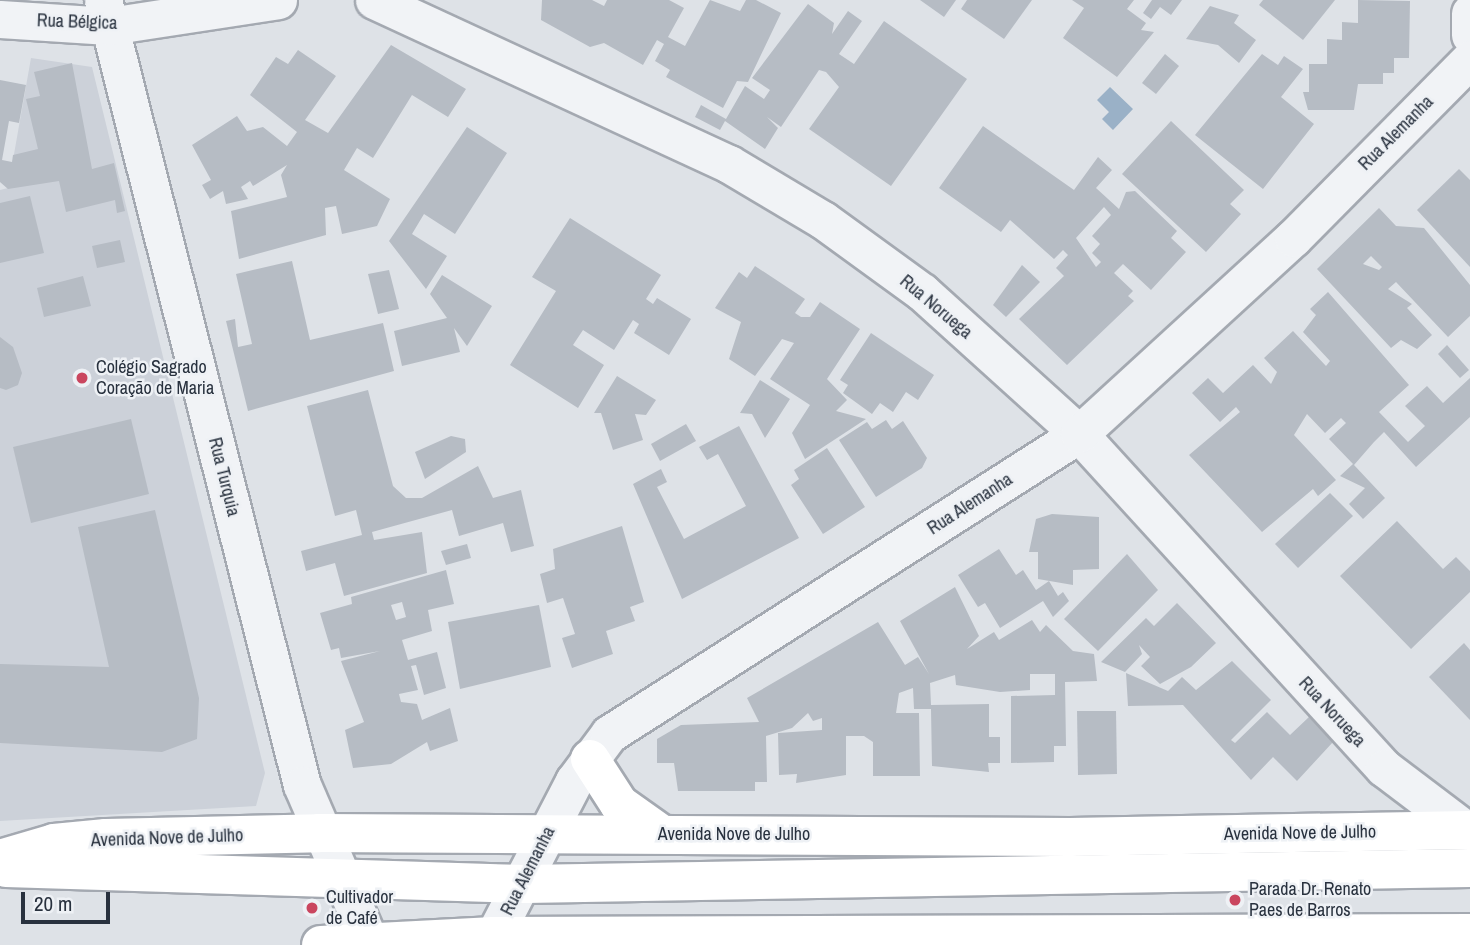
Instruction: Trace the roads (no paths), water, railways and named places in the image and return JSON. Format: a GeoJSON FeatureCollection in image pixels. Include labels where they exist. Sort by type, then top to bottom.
{"type":"FeatureCollection","features":[{"type":"Feature","properties":{"kind":"main road"},"geometry":{"type":"LineString","coordinates":[[590,760],[619,804],[660,833]]}},
{"type":"Feature","properties":{"kind":"main road","name":"Avenida Nove de Julho"},"geometry":{"type":"LineString","coordinates":[[3,857],[106,838],[319,833],[1070,837],[1468,830]]}},
{"type":"Feature","properties":{"kind":"main road","name":"Avenida Nove de Julho"},"geometry":{"type":"LineString","coordinates":[[3,857],[340,877],[524,884],[1470,869]]}},
{"type":"Feature","properties":{"kind":"main road"},"geometry":{"type":"LineString","coordinates":[[321,945],[492,941],[1470,933]]}},
{"type":"Feature","properties":{"kind":"street","name":"Rua Bélgica"},"geometry":{"type":"LineString","coordinates":[[0,19],[278,0]]}},
{"type":"Feature","properties":{"kind":"street","name":"Rua Noruega"},"geometry":{"type":"LineString","coordinates":[[374,0],[729,164],[823,220],[922,292],[1079,434],[1384,768],[1468,830]]}},
{"type":"Feature","properties":{"kind":"street"},"geometry":{"type":"LineString","coordinates":[[1463,0],[1470,13],[1470,35]]}},
{"type":"Feature","properties":{"kind":"street","name":"Rua Turquia"},"geometry":{"type":"LineString","coordinates":[[106,13],[319,833],[370,944]]}},
{"type":"Feature","properties":{"kind":"street","name":"Rua Alemanha"},"geometry":{"type":"LineString","coordinates":[[492,941],[524,884],[545,836],[590,760],[640,709],[1079,434],[1293,238],[1470,58]]}},
{"type":"Feature","properties":{"kind":"street"},"geometry":{"type":"LineString","coordinates":[[1384,768],[1395,831]]}},
{"type":"Feature","properties":{"kind":"water"},"geometry":{"type":"Polygon","coordinates":[[[1110,87],[1133,109],[1113,130],[1102,119],[1109,112],[1097,100],[1110,87]]]}},
{"type":"Feature","properties":{"kind":"place","name":"Colégio Sagrado Coração de Maria"},"geometry":{"type":"Point","coordinates":[82,378]}},
{"type":"Feature","properties":{"kind":"place","name":"Parada Dr. Renato Paes de Barros"},"geometry":{"type":"Point","coordinates":[1235,900]}},
{"type":"Feature","properties":{"kind":"place","name":"Cultivador de Café"},"geometry":{"type":"Point","coordinates":[312,908]}}]}
